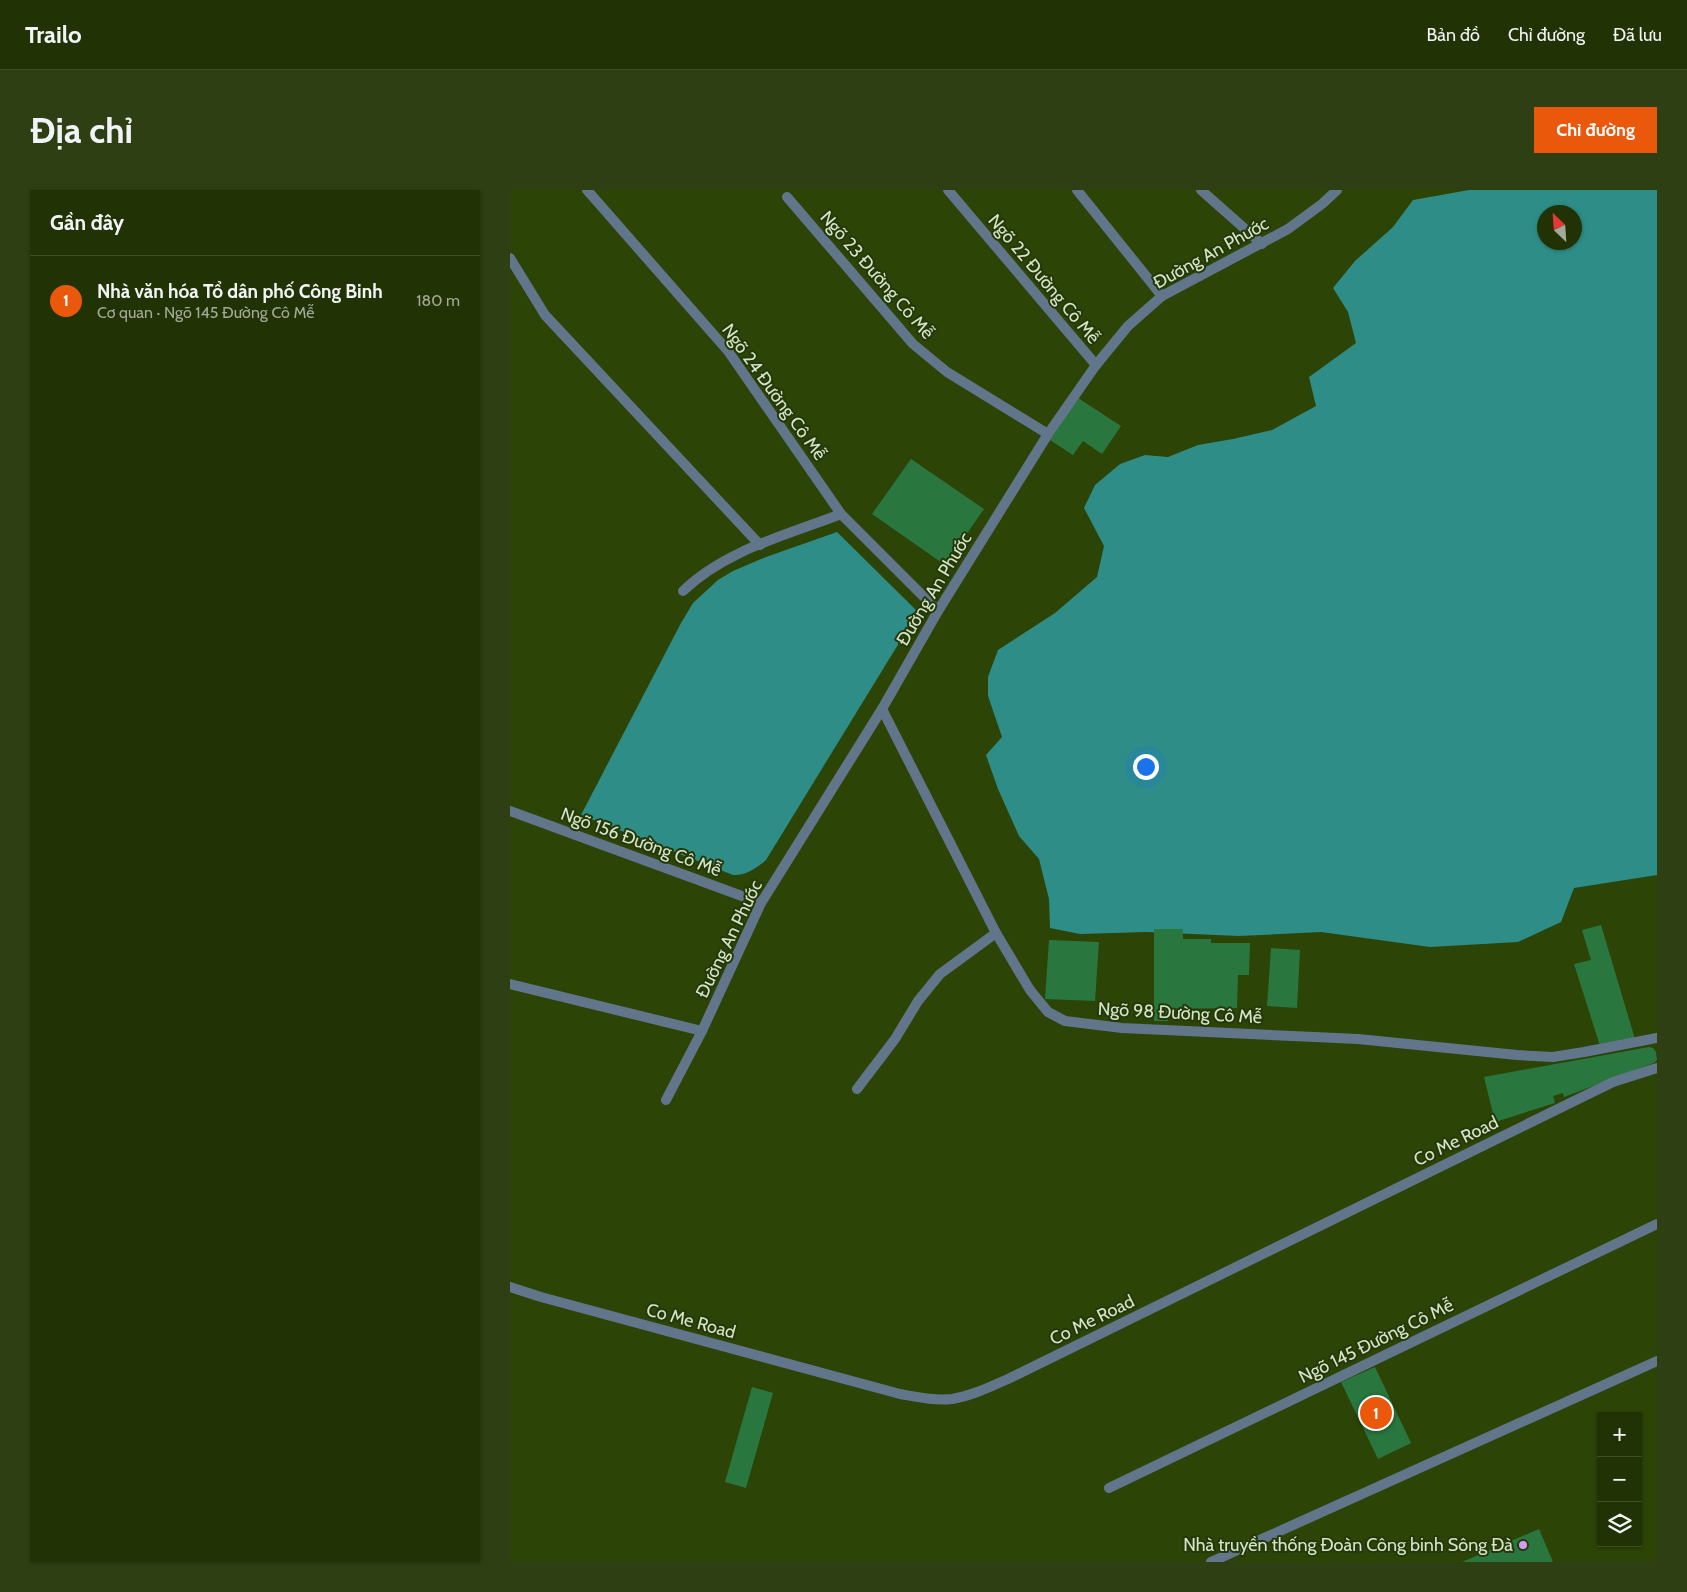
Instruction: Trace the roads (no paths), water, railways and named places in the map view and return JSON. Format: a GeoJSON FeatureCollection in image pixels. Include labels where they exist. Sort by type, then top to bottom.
{"type":"FeatureCollection","features":[{"type":"Feature","properties":{"kind":"street","name":"Ngõ 24 Đường Cô Mễ"},"geometry":{"type":"LineString","coordinates":[[587,190],[728,351],[841,514],[938,611]]}},
{"type":"Feature","properties":{"kind":"street","name":"Ngõ 22 Đường Cô Mễ"},"geometry":{"type":"LineString","coordinates":[[948,190],[1096,365]]}},
{"type":"Feature","properties":{"kind":"street"},"geometry":{"type":"LineString","coordinates":[[1077,190],[1162,296]]}},
{"type":"Feature","properties":{"kind":"street"},"geometry":{"type":"LineString","coordinates":[[1201,190],[1262,244]]}},
{"type":"Feature","properties":{"kind":"street","name":"Đường An Phước"},"geometry":{"type":"LineString","coordinates":[[666,1100],[702,1031],[761,904],[882,708],[938,611],[1048,434],[1096,365],[1128,326],[1162,296],[1288,229],[1322,204],[1337,190]]}},
{"type":"Feature","properties":{"kind":"street","name":"Ngõ 23 Đường Cô Mễ"},"geometry":{"type":"LineString","coordinates":[[787,197],[913,344],[948,372],[1048,434]]}},
{"type":"Feature","properties":{"kind":"street"},"geometry":{"type":"LineString","coordinates":[[510,258],[545,315],[760,545]]}},
{"type":"Feature","properties":{"kind":"street"},"geometry":{"type":"LineString","coordinates":[[682,591],[694,580],[725,559],[841,514]]}},
{"type":"Feature","properties":{"kind":"street","name":"Ngõ 98 Đường Cô Mễ"},"geometry":{"type":"LineString","coordinates":[[882,708],[996,933],[1030,990],[1048,1012],[1065,1021],[1122,1028],[1358,1039],[1553,1057],[1657,1038]]}},
{"type":"Feature","properties":{"kind":"street","name":"Ngõ 156 Đường Cô Mễ"},"geometry":{"type":"LineString","coordinates":[[510,812],[761,904]]}},
{"type":"Feature","properties":{"kind":"street"},"geometry":{"type":"LineString","coordinates":[[858,1089],[894,1039],[918,1001],[940,974],[996,933]]}},
{"type":"Feature","properties":{"kind":"street"},"geometry":{"type":"LineString","coordinates":[[510,984],[702,1031]]}},
{"type":"Feature","properties":{"kind":"street","name":"Co Me Road"},"geometry":{"type":"LineString","coordinates":[[510,1287],[550,1300],[900,1394],[937,1399],[953,1399],[985,1389],[1008,1379],[1613,1082],[1657,1068]]}},
{"type":"Feature","properties":{"kind":"street","name":"Ngõ 145 Đường Cô Mễ"},"geometry":{"type":"LineString","coordinates":[[1109,1488],[1657,1224]]}},
{"type":"Feature","properties":{"kind":"street"},"geometry":{"type":"LineString","coordinates":[[1211,1562],[1657,1361]]}},
{"type":"Feature","properties":{"kind":"water"},"geometry":{"type":"Polygon","coordinates":[[[1469,190],[1657,190],[1657,875],[1574,888],[1561,922],[1518,942],[1430,947],[1321,932],[1239,936],[1147,932],[1080,934],[1050,928],[1049,899],[1039,859],[1019,836],[998,789],[986,755],[1002,737],[988,696],[988,677],[998,650],[1055,613],[1097,577],[1104,546],[1084,508],[1095,485],[1120,464],[1145,455],[1168,457],[1198,445],[1272,430],[1316,406],[1309,377],[1356,343],[1348,312],[1333,288],[1355,261],[1393,227],[1413,200],[1469,190]]]}},
{"type":"Feature","properties":{"kind":"water"},"geometry":{"type":"Polygon","coordinates":[[[837,532],[918,612],[766,860],[751,871],[733,875],[581,815],[693,603],[718,580],[733,571],[766,557],[837,532]]]}},
{"type":"Feature","properties":{"kind":"place","name":"Nhà văn hóa Tổ dân phố Công Binh"},"geometry":{"type":"Point","coordinates":[1376,1413]}},
{"type":"Feature","properties":{"kind":"place","name":"Nhà truyền thống Đoàn Công binh Sông Đà"},"geometry":{"type":"Point","coordinates":[1523,1545]}}]}
